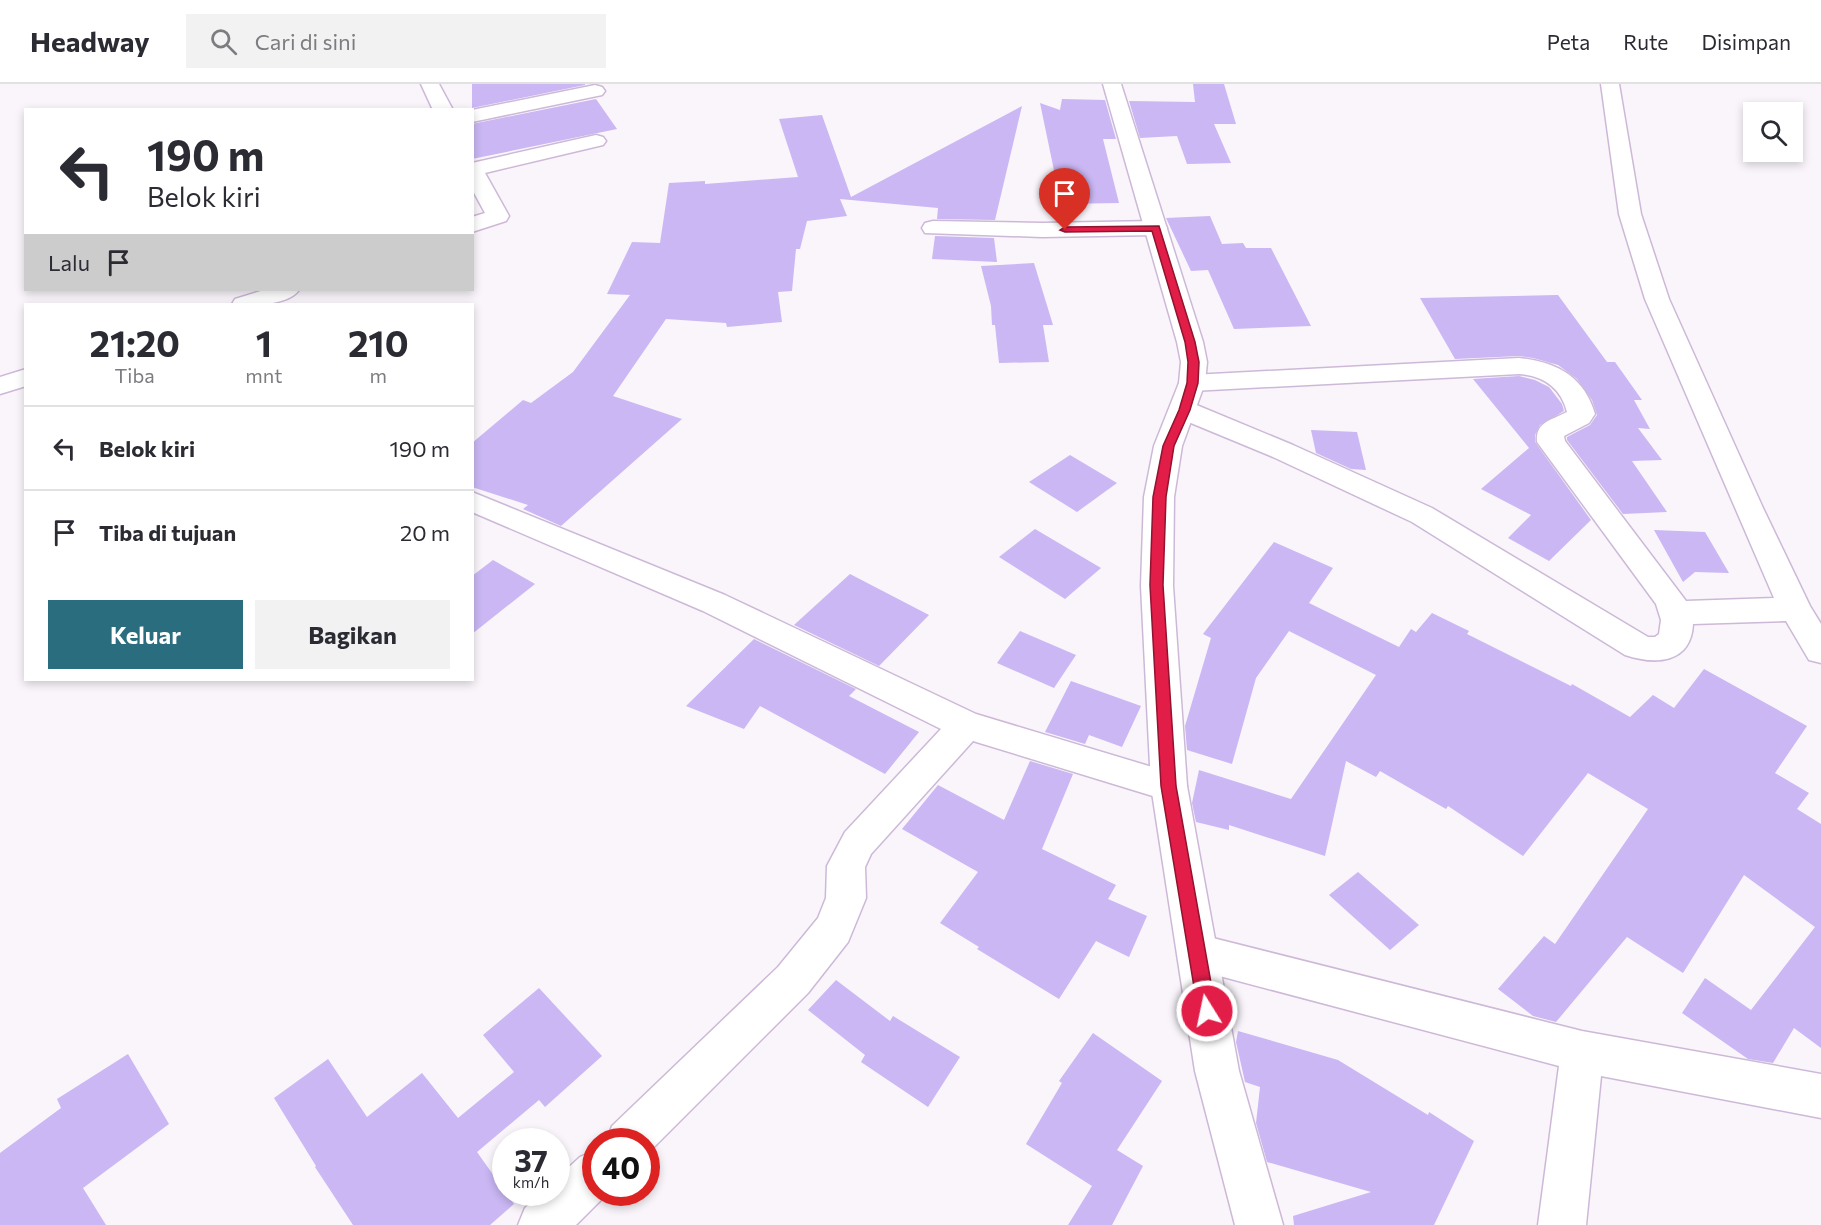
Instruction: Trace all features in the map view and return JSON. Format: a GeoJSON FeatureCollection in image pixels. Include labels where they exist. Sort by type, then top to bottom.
{"type":"FeatureCollection","features":[{"type":"Feature","properties":{"kind":"street"},"geometry":{"type":"LineString","coordinates":[[430,84],[442,108]]}},
{"type":"Feature","properties":{"kind":"street"},"geometry":{"type":"LineString","coordinates":[[1112,84],[1190,342],[1194,362],[1188,397],[1168,446],[1160,497],[1157,585],[1169,786],[1217,1071],[1259,1225]]}},
{"type":"Feature","properties":{"kind":"street"},"geometry":{"type":"LineString","coordinates":[[1610,84],[1630,214],[1657,299],[1748,508],[1795,609],[1821,651]]}},
{"type":"Feature","properties":{"kind":"street"},"geometry":{"type":"LineString","coordinates":[[474,116],[596,91]]}},
{"type":"Feature","properties":{"kind":"street"},"geometry":{"type":"LineString","coordinates":[[474,169],[596,141]]}},
{"type":"Feature","properties":{"kind":"street"},"geometry":{"type":"LineString","coordinates":[[474,171],[498,216],[474,224]]}},
{"type":"Feature","properties":{"kind":"street"},"geometry":{"type":"LineString","coordinates":[[933,228],[1042,230],[1156,228]]}},
{"type":"Feature","properties":{"kind":"street"},"geometry":{"type":"LineString","coordinates":[[247,303],[284,291]]}},
{"type":"Feature","properties":{"kind":"street"},"geometry":{"type":"LineString","coordinates":[[1520,366],[1541,368],[1553,373],[1570,388],[1577,399],[1581,414],[1553,429],[1550,432],[1551,442],[1670,600],[1677,624],[1675,638],[1670,645],[1656,650],[1643,648],[1422,514],[1283,451],[1188,397],[1520,366]]}},
{"type":"Feature","properties":{"kind":"street"},"geometry":{"type":"LineString","coordinates":[[0,386],[24,378]]}},
{"type":"Feature","properties":{"kind":"street"},"geometry":{"type":"LineString","coordinates":[[474,502],[714,603],[966,725],[1169,786]]}},
{"type":"Feature","properties":{"kind":"street"},"geometry":{"type":"LineString","coordinates":[[1675,613],[1795,609]]}},
{"type":"Feature","properties":{"kind":"street"},"geometry":{"type":"LineString","coordinates":[[642,1128],[793,980],[834,929],[846,897],[846,866],[858,843],[966,725]]}},
{"type":"Feature","properties":{"kind":"street"},"geometry":{"type":"LineString","coordinates":[[1197,952],[1582,1052],[1821,1096]]}},
{"type":"Feature","properties":{"kind":"street"},"geometry":{"type":"LineString","coordinates":[[1562,1225],[1582,1052]]}},
{"type":"Feature","properties":{"kind":"street"},"geometry":{"type":"LineString","coordinates":[[542,1225],[582,1186]]}},
{"type":"Feature","properties":{"kind":"building"},"geometry":{"type":"Polygon","coordinates":[[[472,84],[585,84],[585,85],[472,108],[472,84]]]}},
{"type":"Feature","properties":{"kind":"building"},"geometry":{"type":"Polygon","coordinates":[[[1193,84],[1224,84],[1236,124],[1214,124],[1231,163],[1187,164],[1177,136],[1140,138],[1129,101],[1195,102],[1193,84]]]}},
{"type":"Feature","properties":{"kind":"building"},"geometry":{"type":"Polygon","coordinates":[[[596,99],[617,129],[474,159],[474,124],[596,99]]]}},
{"type":"Feature","properties":{"kind":"building"},"geometry":{"type":"Polygon","coordinates":[[[1062,99],[1105,100],[1116,139],[1103,139],[1119,203],[1061,204],[1040,103],[1060,110],[1062,99]]]}},
{"type":"Feature","properties":{"kind":"building"},"geometry":{"type":"Polygon","coordinates":[[[1022,106],[995,220],[937,219],[938,208],[840,199],[847,216],[807,221],[800,249],[796,249],[792,291],[778,292],[782,322],[727,327],[726,323],[666,319],[613,396],[682,419],[561,526],[523,509],[528,505],[474,488],[474,441],[523,400],[531,403],[573,372],[630,295],[607,294],[632,242],[660,243],[669,183],[705,181],[705,184],[798,177],[779,119],[822,115],[851,197],[1022,106]]]}},
{"type":"Feature","properties":{"kind":"building"},"geometry":{"type":"Polygon","coordinates":[[[1210,216],[1222,244],[1243,243],[1246,248],[1271,248],[1311,326],[1234,329],[1208,270],[1191,271],[1166,218],[1210,216]]]}},
{"type":"Feature","properties":{"kind":"building"},"geometry":{"type":"Polygon","coordinates":[[[935,236],[994,238],[997,262],[932,259],[935,236]]]}},
{"type":"Feature","properties":{"kind":"building"},"geometry":{"type":"Polygon","coordinates":[[[1034,263],[1053,325],[1043,325],[1049,362],[999,363],[995,325],[992,325],[991,306],[981,266],[1034,263]]]}},
{"type":"Feature","properties":{"kind":"building"},"geometry":{"type":"Polygon","coordinates":[[[1558,295],[1607,362],[1615,362],[1642,400],[1634,400],[1650,429],[1638,428],[1662,460],[1632,461],[1667,512],[1623,514],[1567,440],[1567,437],[1590,425],[1597,415],[1592,400],[1577,379],[1558,365],[1533,358],[1519,356],[1455,359],[1420,298],[1558,295]]]}},
{"type":"Feature","properties":{"kind":"building"},"geometry":{"type":"Polygon","coordinates":[[[1519,376],[1549,387],[1562,404],[1564,411],[1540,425],[1535,435],[1535,442],[1591,520],[1549,561],[1508,538],[1531,515],[1481,489],[1529,448],[1473,379],[1519,376]]]}},
{"type":"Feature","properties":{"kind":"building"},"geometry":{"type":"Polygon","coordinates":[[[1311,430],[1357,432],[1366,470],[1351,469],[1316,453],[1311,430]]]}},
{"type":"Feature","properties":{"kind":"building"},"geometry":{"type":"Polygon","coordinates":[[[1070,455],[1117,483],[1077,512],[1029,482],[1070,455]]]}},
{"type":"Feature","properties":{"kind":"building"},"geometry":{"type":"Polygon","coordinates":[[[1035,529],[1101,568],[1065,599],[999,557],[1035,529]]]}},
{"type":"Feature","properties":{"kind":"building"},"geometry":{"type":"Polygon","coordinates":[[[1654,530],[1705,532],[1729,573],[1695,572],[1683,582],[1654,530]]]}},
{"type":"Feature","properties":{"kind":"building"},"geometry":{"type":"Polygon","coordinates":[[[1274,542],[1333,568],[1309,603],[1399,647],[1411,629],[1416,632],[1432,613],[1469,631],[1467,634],[1571,686],[1572,684],[1630,717],[1653,695],[1674,708],[1704,669],[1807,726],[1775,773],[1809,793],[1797,809],[1821,824],[1821,1048],[1794,1028],[1773,1063],[1748,1059],[1682,1013],[1705,978],[1751,1010],[1815,927],[1744,875],[1683,973],[1627,937],[1556,1022],[1533,1016],[1498,989],[1544,936],[1555,944],[1648,809],[1588,773],[1523,856],[1448,806],[1446,809],[1380,771],[1376,777],[1346,761],[1325,856],[1229,825],[1229,830],[1196,822],[1192,803],[1199,770],[1291,799],[1376,675],[1289,631],[1256,678],[1232,764],[1187,750],[1185,726],[1211,638],[1203,634],[1274,542]]]}},
{"type":"Feature","properties":{"kind":"building"},"geometry":{"type":"Polygon","coordinates":[[[493,560],[535,584],[474,632],[474,574],[493,560]]]}},
{"type":"Feature","properties":{"kind":"building"},"geometry":{"type":"Polygon","coordinates":[[[850,574],[929,615],[879,666],[794,625],[850,574]]]}},
{"type":"Feature","properties":{"kind":"building"},"geometry":{"type":"Polygon","coordinates":[[[1020,631],[1076,655],[1054,688],[997,663],[1020,631]]]}},
{"type":"Feature","properties":{"kind":"building"},"geometry":{"type":"Polygon","coordinates":[[[754,639],[856,689],[849,696],[919,732],[885,774],[760,706],[744,729],[686,706],[754,639]]]}},
{"type":"Feature","properties":{"kind":"building"},"geometry":{"type":"Polygon","coordinates":[[[1071,681],[1141,706],[1122,747],[1089,735],[1085,744],[1045,732],[1071,681]]]}},
{"type":"Feature","properties":{"kind":"building"},"geometry":{"type":"Polygon","coordinates":[[[1030,761],[1073,774],[1042,849],[1116,885],[1108,899],[1147,916],[1129,957],[1096,941],[1059,999],[977,949],[979,947],[940,923],[978,872],[902,829],[938,785],[1004,820],[1030,761]]]}},
{"type":"Feature","properties":{"kind":"building"},"geometry":{"type":"Polygon","coordinates":[[[1358,872],[1419,925],[1390,950],[1329,895],[1358,872]]]}},
{"type":"Feature","properties":{"kind":"building"},"geometry":{"type":"Polygon","coordinates":[[[836,980],[890,1021],[893,1016],[960,1057],[928,1107],[861,1062],[865,1055],[808,1010],[836,980]]]}},
{"type":"Feature","properties":{"kind":"building"},"geometry":{"type":"Polygon","coordinates":[[[539,988],[602,1056],[545,1107],[539,1100],[506,1128],[492,1128],[492,1139],[477,1152],[492,1173],[492,1206],[512,1206],[490,1225],[353,1225],[274,1098],[328,1059],[367,1117],[422,1073],[458,1118],[514,1072],[483,1035],[539,988]]]}},
{"type":"Feature","properties":{"kind":"building"},"geometry":{"type":"Polygon","coordinates":[[[1238,1031],[1338,1060],[1428,1115],[1429,1112],[1474,1141],[1434,1225],[1294,1225],[1293,1216],[1371,1192],[1267,1162],[1256,1123],[1260,1087],[1245,1082],[1236,1042],[1238,1031]]]}},
{"type":"Feature","properties":{"kind":"building"},"geometry":{"type":"Polygon","coordinates":[[[1093,1033],[1162,1081],[1117,1150],[1143,1166],[1112,1225],[1068,1225],[1092,1186],[1026,1144],[1062,1083],[1059,1081],[1093,1033]]]}},
{"type":"Feature","properties":{"kind":"building"},"geometry":{"type":"Polygon","coordinates":[[[128,1054],[169,1124],[83,1188],[106,1225],[0,1225],[0,1153],[61,1108],[57,1099],[128,1054]]]}},
{"type":"Feature","properties":{"kind":"route"},"geometry":{"type":"LineString","coordinates":[[1065,230],[1156,228],[1194,362],[1192,383],[1184,410],[1168,446],[1160,497],[1157,585],[1169,786],[1207,1011]]}}]}
